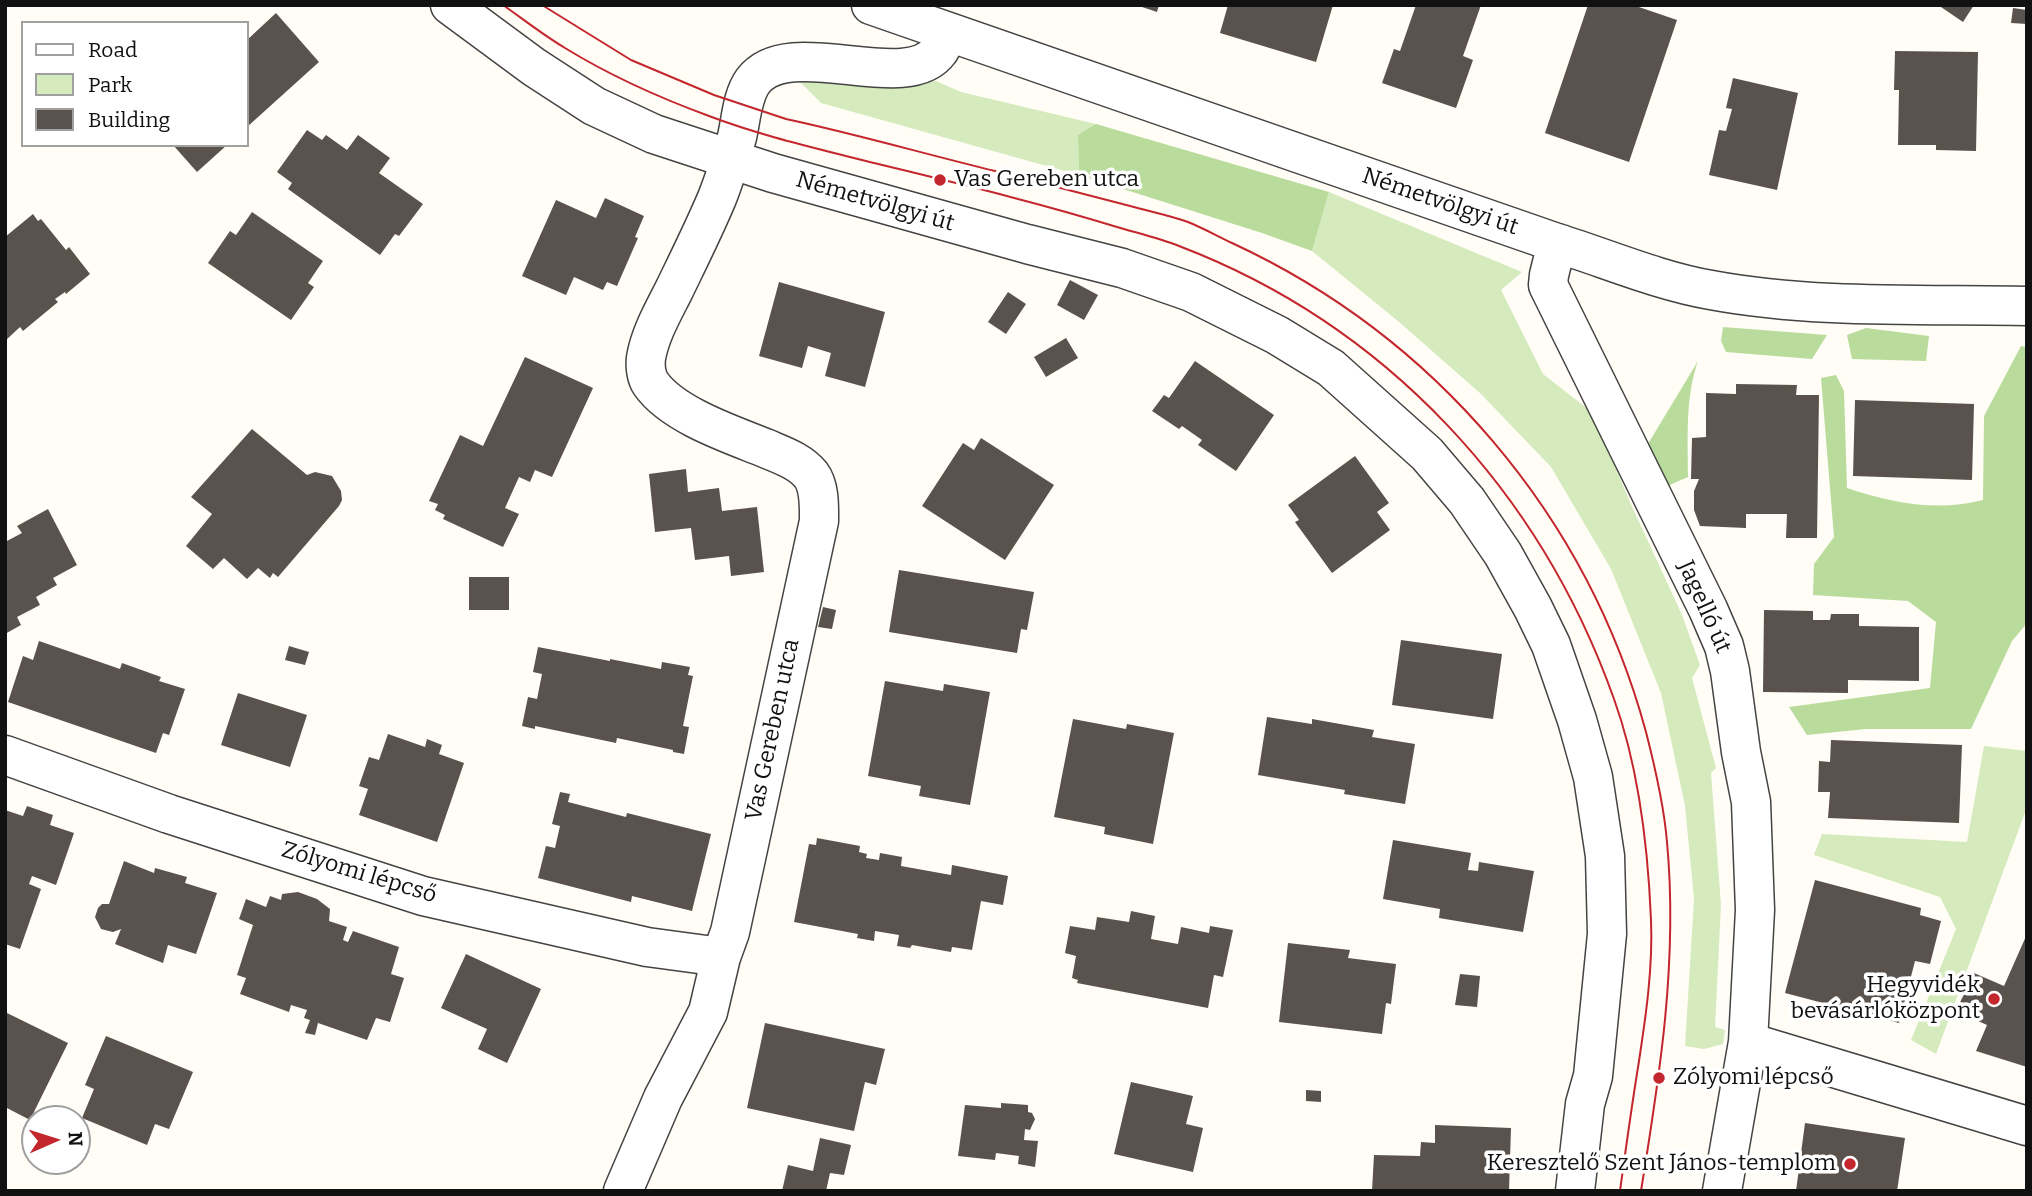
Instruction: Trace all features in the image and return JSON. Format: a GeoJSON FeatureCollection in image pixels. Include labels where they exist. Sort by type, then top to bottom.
{"type":"FeatureCollection","features":[{"type":"Feature","properties":{"kind":"street","name":"Németvölgyi út"},"geometry":{"type":"LineString","coordinates":[[450,5],[534,67],[594,106],[654,134],[968,228],[1122,268],[1191,292],[1277,335],[1331,368],[1427,454],[1466,501],[1503,554],[1551,645],[1577,720],[1593,778],[1605,856],[1604,980],[1575,1191]]}},
{"type":"Feature","properties":{"kind":"street","name":"Németvölgyi út"},"geometry":{"type":"LineString","coordinates":[[871,5],[1557,243],[1709,290],[1759,298],[2027,306]]}},
{"type":"Feature","properties":{"kind":"street","name":"Vas Gereben utca"},"geometry":{"type":"LineString","coordinates":[[623,1191],[663,1098],[708,1012],[730,932],[819,521],[820,501],[812,476],[790,458],[703,422],[664,397],[649,382],[645,367],[646,356],[660,316],[718,197],[752,82],[770,66],[808,62],[898,68],[917,66],[929,61],[940,51],[947,32]]}},
{"type":"Feature","properties":{"kind":"street","name":"Jagelló út"},"geometry":{"type":"LineString","coordinates":[[1557,243],[1548,285],[1724,646],[1751,802],[1755,910],[1748,1042],[1722,1191]]}},
{"type":"Feature","properties":{"kind":"street","name":"Zólyomi lépcső"},"geometry":{"type":"LineString","coordinates":[[5,755],[169,814],[423,896],[648,947],[721,957]]}},
{"type":"Feature","properties":{"kind":"street"},"geometry":{"type":"LineString","coordinates":[[1748,1042],[2027,1126]]}},
{"type":"Feature","properties":{"kind":"green space"},"geometry":{"type":"Polygon","coordinates":[[[936,81],[961,92],[1096,124],[1078,136],[1079,175],[821,103],[800,82],[936,81]]]}},
{"type":"Feature","properties":{"kind":"green space"},"geometry":{"type":"Polygon","coordinates":[[[1096,124],[1329,192],[1312,251],[1079,175],[1078,135],[1096,124]]]}},
{"type":"Feature","properties":{"kind":"green space"},"geometry":{"type":"Polygon","coordinates":[[[1329,192],[1522,272],[1501,290],[1543,374],[1593,413],[1629,500],[1682,615],[1700,665],[1692,678],[1716,768],[1711,773],[1721,905],[1715,1027],[1725,1030],[1723,1044],[1704,1049],[1685,1046],[1694,899],[1685,806],[1661,693],[1611,569],[1551,467],[1481,394],[1398,321],[1312,251],[1329,192]]]}},
{"type":"Feature","properties":{"kind":"green space"},"geometry":{"type":"Polygon","coordinates":[[[1723,327],[1827,335],[1812,359],[1726,352],[1721,341],[1723,327]]]}},
{"type":"Feature","properties":{"kind":"green space"},"geometry":{"type":"Polygon","coordinates":[[[1866,328],[1929,336],[1926,361],[1852,359],[1847,335],[1866,328]]]}},
{"type":"Feature","properties":{"kind":"green space"},"geometry":{"type":"Polygon","coordinates":[[[2021,346],[2027,347],[2027,623],[2012,641],[1971,729],[1866,729],[1807,735],[1789,707],[1930,688],[1936,622],[1908,601],[1813,595],[1814,564],[1834,537],[1821,378],[1836,375],[1844,391],[1847,488],[1897,502],[1966,504],[1983,500],[1984,416],[2021,346]]]}},
{"type":"Feature","properties":{"kind":"green space"},"geometry":{"type":"Polygon","coordinates":[[[1698,361],[1689,404],[1688,477],[1656,491],[1640,457],[1698,361]]]}},
{"type":"Feature","properties":{"kind":"green space"},"geometry":{"type":"Polygon","coordinates":[[[1984,746],[2027,751],[2027,807],[1936,1054],[1911,1040],[1956,929],[1940,897],[1814,855],[1822,834],[1967,842],[1984,746]]]}},
{"type":"Feature","properties":{"kind":"building"},"geometry":{"type":"Polygon","coordinates":[[[1136,5],[1159,5],[1157,12],[1136,5]]]}},
{"type":"Feature","properties":{"kind":"building"},"geometry":{"type":"Polygon","coordinates":[[[1228,5],[1333,5],[1316,62],[1220,33],[1228,5]]]}},
{"type":"Feature","properties":{"kind":"building"},"geometry":{"type":"Polygon","coordinates":[[[1416,5],[1481,5],[1463,56],[1473,60],[1456,108],[1382,83],[1394,49],[1400,51],[1416,5]]]}},
{"type":"Feature","properties":{"kind":"building"},"geometry":{"type":"Polygon","coordinates":[[[1588,5],[1633,5],[1677,20],[1629,162],[1545,133],[1588,5]]]}},
{"type":"Feature","properties":{"kind":"building"},"geometry":{"type":"Polygon","coordinates":[[[1938,5],[1974,5],[1963,22],[1938,5]]]}},
{"type":"Feature","properties":{"kind":"building"},"geometry":{"type":"Polygon","coordinates":[[[2013,8],[2027,10],[2027,24],[2011,23],[2013,8]]]}},
{"type":"Feature","properties":{"kind":"building"},"geometry":{"type":"Polygon","coordinates":[[[276,13],[319,62],[248,126],[248,39],[276,13]]]}},
{"type":"Feature","properties":{"kind":"building"},"geometry":{"type":"Polygon","coordinates":[[[1895,51],[1978,52],[1976,151],[1936,150],[1936,145],[1898,145],[1899,90],[1894,90],[1895,51]]]}},
{"type":"Feature","properties":{"kind":"building"},"geometry":{"type":"Polygon","coordinates":[[[1733,78],[1798,93],[1777,190],[1709,175],[1719,130],[1726,131],[1732,109],[1726,108],[1733,78]]]}},
{"type":"Feature","properties":{"kind":"building"},"geometry":{"type":"Polygon","coordinates":[[[307,130],[322,140],[326,135],[347,150],[358,135],[390,158],[379,173],[423,204],[399,236],[395,234],[380,255],[288,189],[292,183],[277,172],[307,130]]]}},
{"type":"Feature","properties":{"kind":"building"},"geometry":{"type":"Polygon","coordinates":[[[175,147],[225,147],[197,172],[175,147]]]}},
{"type":"Feature","properties":{"kind":"building"},"geometry":{"type":"Polygon","coordinates":[[[605,198],[644,216],[635,237],[638,238],[617,286],[607,282],[603,290],[574,277],[566,295],[522,276],[556,200],[596,218],[605,198]]]}},
{"type":"Feature","properties":{"kind":"building"},"geometry":{"type":"Polygon","coordinates":[[[252,212],[323,261],[308,283],[314,287],[291,320],[208,263],[230,231],[236,235],[252,212]]]}},
{"type":"Feature","properties":{"kind":"building"},"geometry":{"type":"Polygon","coordinates":[[[33,214],[38,221],[41,219],[66,250],[69,247],[90,274],[66,294],[65,292],[55,299],[58,302],[23,331],[20,327],[5,341],[5,237],[33,214]]]}},
{"type":"Feature","properties":{"kind":"building"},"geometry":{"type":"Polygon","coordinates":[[[1070,280],[1098,295],[1084,320],[1057,305],[1070,280]]]}},
{"type":"Feature","properties":{"kind":"building"},"geometry":{"type":"Polygon","coordinates":[[[779,282],[885,312],[865,387],[825,376],[831,353],[808,346],[802,368],[759,356],[779,282]]]}},
{"type":"Feature","properties":{"kind":"building"},"geometry":{"type":"Polygon","coordinates":[[[1008,292],[1026,304],[1006,334],[988,322],[1008,292]]]}},
{"type":"Feature","properties":{"kind":"building"},"geometry":{"type":"Polygon","coordinates":[[[1066,338],[1078,358],[1046,377],[1034,357],[1066,338]]]}},
{"type":"Feature","properties":{"kind":"building"},"geometry":{"type":"Polygon","coordinates":[[[525,357],[593,388],[552,477],[535,470],[530,482],[519,477],[505,508],[519,514],[503,547],[443,519],[445,515],[435,510],[438,504],[429,501],[460,435],[483,446],[525,357]]]}},
{"type":"Feature","properties":{"kind":"building"},"geometry":{"type":"Polygon","coordinates":[[[1195,361],[1274,415],[1236,471],[1198,445],[1202,440],[1152,411],[1164,395],[1169,398],[1195,361]]]}},
{"type":"Feature","properties":{"kind":"building"},"geometry":{"type":"Polygon","coordinates":[[[1736,384],[1797,385],[1796,395],[1819,395],[1817,538],[1786,538],[1787,514],[1746,514],[1746,528],[1700,526],[1694,510],[1694,491],[1699,479],[1691,479],[1692,438],[1706,437],[1706,393],[1736,394],[1736,384]]]}},
{"type":"Feature","properties":{"kind":"building"},"geometry":{"type":"Polygon","coordinates":[[[1855,400],[1974,404],[1972,480],[1853,476],[1855,400]]]}},
{"type":"Feature","properties":{"kind":"building"},"geometry":{"type":"Polygon","coordinates":[[[252,429],[307,475],[315,472],[332,476],[341,491],[342,500],[339,506],[278,577],[273,573],[270,578],[258,568],[247,579],[224,558],[213,569],[186,546],[212,514],[191,497],[252,429]]]}},
{"type":"Feature","properties":{"kind":"building"},"geometry":{"type":"Polygon","coordinates":[[[981,438],[1054,485],[1005,560],[922,506],[963,443],[974,450],[981,438]]]}},
{"type":"Feature","properties":{"kind":"building"},"geometry":{"type":"Polygon","coordinates":[[[1355,456],[1389,503],[1377,512],[1390,530],[1332,573],[1295,522],[1299,520],[1288,505],[1355,456]]]}},
{"type":"Feature","properties":{"kind":"building"},"geometry":{"type":"Polygon","coordinates":[[[686,469],[688,492],[719,488],[722,511],[757,507],[764,572],[731,576],[729,556],[695,560],[691,528],[655,532],[649,474],[686,469]]]}},
{"type":"Feature","properties":{"kind":"building"},"geometry":{"type":"Polygon","coordinates":[[[48,509],[77,565],[53,578],[57,585],[36,597],[40,605],[17,617],[21,625],[5,634],[5,542],[22,533],[17,526],[48,509]]]}},
{"type":"Feature","properties":{"kind":"building"},"geometry":{"type":"Polygon","coordinates":[[[899,570],[1034,592],[1027,630],[1021,629],[1017,653],[889,632],[899,570]]]}},
{"type":"Feature","properties":{"kind":"building"},"geometry":{"type":"Polygon","coordinates":[[[469,577],[509,577],[509,610],[469,610],[469,577]]]}},
{"type":"Feature","properties":{"kind":"building"},"geometry":{"type":"Polygon","coordinates":[[[823,607],[836,610],[832,629],[818,627],[823,607]]]}},
{"type":"Feature","properties":{"kind":"building"},"geometry":{"type":"Polygon","coordinates":[[[1764,610],[1813,611],[1813,620],[1830,620],[1831,614],[1859,614],[1859,626],[1919,627],[1919,681],[1848,680],[1848,693],[1763,692],[1764,610]]]}},
{"type":"Feature","properties":{"kind":"building"},"geometry":{"type":"Polygon","coordinates":[[[1401,640],[1502,654],[1493,719],[1392,705],[1401,640]]]}},
{"type":"Feature","properties":{"kind":"building"},"geometry":{"type":"Polygon","coordinates":[[[39,641],[120,669],[122,663],[161,677],[159,681],[185,689],[169,735],[163,733],[156,753],[8,702],[23,656],[33,660],[39,641]]]}},
{"type":"Feature","properties":{"kind":"building"},"geometry":{"type":"Polygon","coordinates":[[[289,646],[309,652],[305,665],[285,660],[289,646]]]}},
{"type":"Feature","properties":{"kind":"building"},"geometry":{"type":"Polygon","coordinates":[[[538,647],[661,669],[662,662],[690,667],[688,675],[693,676],[683,726],[689,727],[684,754],[617,738],[616,743],[535,726],[535,729],[522,726],[528,697],[537,699],[542,674],[533,672],[538,647]]]}},
{"type":"Feature","properties":{"kind":"building"},"geometry":{"type":"Polygon","coordinates":[[[885,681],[943,691],[944,684],[990,692],[970,805],[919,796],[921,786],[868,776],[885,681]]]}},
{"type":"Feature","properties":{"kind":"building"},"geometry":{"type":"Polygon","coordinates":[[[238,693],[307,715],[290,767],[221,745],[238,693]]]}},
{"type":"Feature","properties":{"kind":"building"},"geometry":{"type":"Polygon","coordinates":[[[1267,717],[1312,724],[1312,719],[1374,730],[1372,737],[1415,744],[1405,804],[1344,794],[1345,790],[1258,775],[1267,717]]]}},
{"type":"Feature","properties":{"kind":"building"},"geometry":{"type":"Polygon","coordinates":[[[1073,719],[1126,729],[1127,724],[1174,733],[1153,844],[1104,834],[1105,827],[1054,817],[1073,719]]]}},
{"type":"Feature","properties":{"kind":"building"},"geometry":{"type":"Polygon","coordinates":[[[388,734],[425,747],[427,739],[442,745],[439,754],[464,763],[437,842],[359,815],[368,789],[359,786],[369,757],[379,760],[388,734]]]}},
{"type":"Feature","properties":{"kind":"building"},"geometry":{"type":"Polygon","coordinates":[[[1831,740],[1962,745],[1959,823],[1828,818],[1830,792],[1818,792],[1819,761],[1830,762],[1831,740]]]}},
{"type":"Feature","properties":{"kind":"building"},"geometry":{"type":"Polygon","coordinates":[[[560,792],[570,794],[568,802],[626,817],[627,813],[711,834],[692,911],[632,896],[631,902],[538,878],[546,846],[555,848],[560,826],[552,824],[560,792]]]}},
{"type":"Feature","properties":{"kind":"building"},"geometry":{"type":"Polygon","coordinates":[[[27,806],[53,815],[50,825],[74,833],[56,885],[32,876],[29,884],[41,889],[20,949],[5,944],[5,810],[23,816],[27,806]]]}},
{"type":"Feature","properties":{"kind":"building"},"geometry":{"type":"Polygon","coordinates":[[[817,838],[860,846],[859,852],[867,854],[866,858],[879,860],[880,853],[902,857],[901,866],[951,875],[952,865],[1008,876],[1003,905],[981,901],[972,950],[952,947],[951,952],[912,945],[910,948],[897,946],[899,935],[875,931],[874,941],[857,938],[858,934],[794,922],[809,844],[816,845],[817,838]]]}},
{"type":"Feature","properties":{"kind":"building"},"geometry":{"type":"Polygon","coordinates":[[[1393,840],[1471,853],[1468,870],[1478,871],[1479,862],[1534,871],[1523,932],[1439,918],[1440,909],[1383,899],[1393,840]]]}},
{"type":"Feature","properties":{"kind":"building"},"geometry":{"type":"Polygon","coordinates":[[[124,861],[154,873],[155,868],[187,877],[185,883],[217,893],[196,954],[168,945],[163,963],[115,944],[121,929],[113,932],[101,929],[95,917],[98,908],[102,904],[109,904],[124,861]]]}},
{"type":"Feature","properties":{"kind":"building"},"geometry":{"type":"Polygon","coordinates":[[[1815,880],[1921,908],[1920,915],[1941,921],[1930,964],[1915,961],[1899,1023],[1785,993],[1815,880]]]}},
{"type":"Feature","properties":{"kind":"building"},"geometry":{"type":"Polygon","coordinates":[[[298,892],[317,899],[330,909],[329,921],[347,927],[343,940],[348,942],[353,931],[399,947],[391,974],[404,978],[390,1022],[376,1018],[367,1040],[318,1023],[315,1035],[305,1033],[310,1020],[304,1018],[307,1010],[291,1005],[289,1012],[240,994],[246,978],[237,975],[253,925],[239,919],[246,899],[266,907],[270,896],[281,900],[282,894],[298,892]]]}},
{"type":"Feature","properties":{"kind":"building"},"geometry":{"type":"Polygon","coordinates":[[[1131,911],[1155,916],[1151,939],[1178,944],[1181,927],[1209,933],[1210,926],[1233,930],[1223,977],[1214,975],[1208,1008],[1077,983],[1078,980],[1072,978],[1076,956],[1065,953],[1070,926],[1095,930],[1097,917],[1129,922],[1131,911]]]}},
{"type":"Feature","properties":{"kind":"building","name":"Hegyvidék bevásárlóközpont"},"geometry":{"type":"Polygon","coordinates":[[[2027,934],[2027,1067],[1976,1051],[1987,1025],[1956,1011],[1974,973],[2004,986],[2027,934]]]}},
{"type":"Feature","properties":{"kind":"building"},"geometry":{"type":"Polygon","coordinates":[[[1288,943],[1350,950],[1348,958],[1396,964],[1391,1004],[1386,1003],[1382,1034],[1279,1022],[1288,943]]]}},
{"type":"Feature","properties":{"kind":"building"},"geometry":{"type":"Polygon","coordinates":[[[466,954],[541,989],[507,1063],[478,1049],[487,1029],[441,1008],[466,954]]]}},
{"type":"Feature","properties":{"kind":"building"},"geometry":{"type":"Polygon","coordinates":[[[1460,974],[1480,976],[1477,1007],[1455,1005],[1460,974]]]}},
{"type":"Feature","properties":{"kind":"building"},"geometry":{"type":"Polygon","coordinates":[[[5,1012],[68,1043],[37,1105],[21,1105],[21,1115],[5,1107],[5,1012]]]}},
{"type":"Feature","properties":{"kind":"building"},"geometry":{"type":"Polygon","coordinates":[[[765,1023],[885,1049],[876,1085],[865,1082],[854,1131],[747,1108],[765,1023]]]}},
{"type":"Feature","properties":{"kind":"building"},"geometry":{"type":"Polygon","coordinates":[[[106,1036],[193,1072],[169,1129],[155,1124],[147,1145],[91,1122],[91,1105],[87,1105],[94,1089],[85,1085],[106,1036]]]}},
{"type":"Feature","properties":{"kind":"building"},"geometry":{"type":"Polygon","coordinates":[[[1131,1082],[1193,1096],[1186,1124],[1203,1128],[1193,1172],[1114,1154],[1131,1082]]]}},
{"type":"Feature","properties":{"kind":"building"},"geometry":{"type":"Polygon","coordinates":[[[1306,1090],[1321,1091],[1321,1102],[1306,1101],[1306,1090]]]}},
{"type":"Feature","properties":{"kind":"building"},"geometry":{"type":"Polygon","coordinates":[[[1001,1103],[1028,1105],[1028,1112],[1032,1113],[1035,1119],[1030,1130],[1025,1129],[1024,1140],[1038,1141],[1035,1167],[1018,1164],[1019,1156],[996,1153],[995,1160],[958,1156],[965,1105],[1001,1108],[1001,1103]]]}},
{"type":"Feature","properties":{"kind":"building","name":"Keresztelő Szent János-templom"},"geometry":{"type":"Polygon","coordinates":[[[1805,1123],[1905,1138],[1897,1191],[1796,1191],[1805,1123]]]}},
{"type":"Feature","properties":{"kind":"building"},"geometry":{"type":"Polygon","coordinates":[[[1435,1125],[1511,1128],[1509,1191],[1372,1191],[1374,1155],[1420,1156],[1421,1142],[1435,1143],[1435,1125]]]}},
{"type":"Feature","properties":{"kind":"building"},"geometry":{"type":"Polygon","coordinates":[[[820,1138],[851,1145],[844,1175],[830,1173],[826,1191],[782,1191],[788,1165],[813,1171],[820,1138]]]}},
{"type":"Feature","properties":{"kind":"tram line"},"geometry":{"type":"LineString","coordinates":[[503,5],[557,43],[599,67],[654,94],[728,123],[1054,209],[1179,246],[1254,280],[1324,321],[1388,369],[1446,424],[1498,485],[1544,552],[1583,623],[1614,699],[1630,752],[1645,836],[1650,892],[1651,955],[1644,1026],[1620,1191]]}},
{"type":"Feature","properties":{"kind":"tram line"},"geometry":{"type":"LineString","coordinates":[[542,5],[631,60],[714,95],[786,119],[1161,214],[1199,227],[1306,282],[1374,329],[1437,382],[1493,441],[1543,507],[1585,577],[1620,653],[1646,732],[1659,786],[1666,828],[1670,886],[1669,973],[1655,1104],[1641,1191]]}},
{"type":"Feature","properties":{"kind":"place","name":"Vas Gereben utca"},"geometry":{"type":"Point","coordinates":[940,180]}},
{"type":"Feature","properties":{"kind":"place","name":"Hegyvidék bevásárlóközpont"},"geometry":{"type":"Point","coordinates":[1994,999]}},
{"type":"Feature","properties":{"kind":"place","name":"Zólyomi lépcső"},"geometry":{"type":"Point","coordinates":[1659,1078]}},
{"type":"Feature","properties":{"kind":"place","name":"Keresztelő Szent János-templom"},"geometry":{"type":"Point","coordinates":[1850,1164]}}]}
